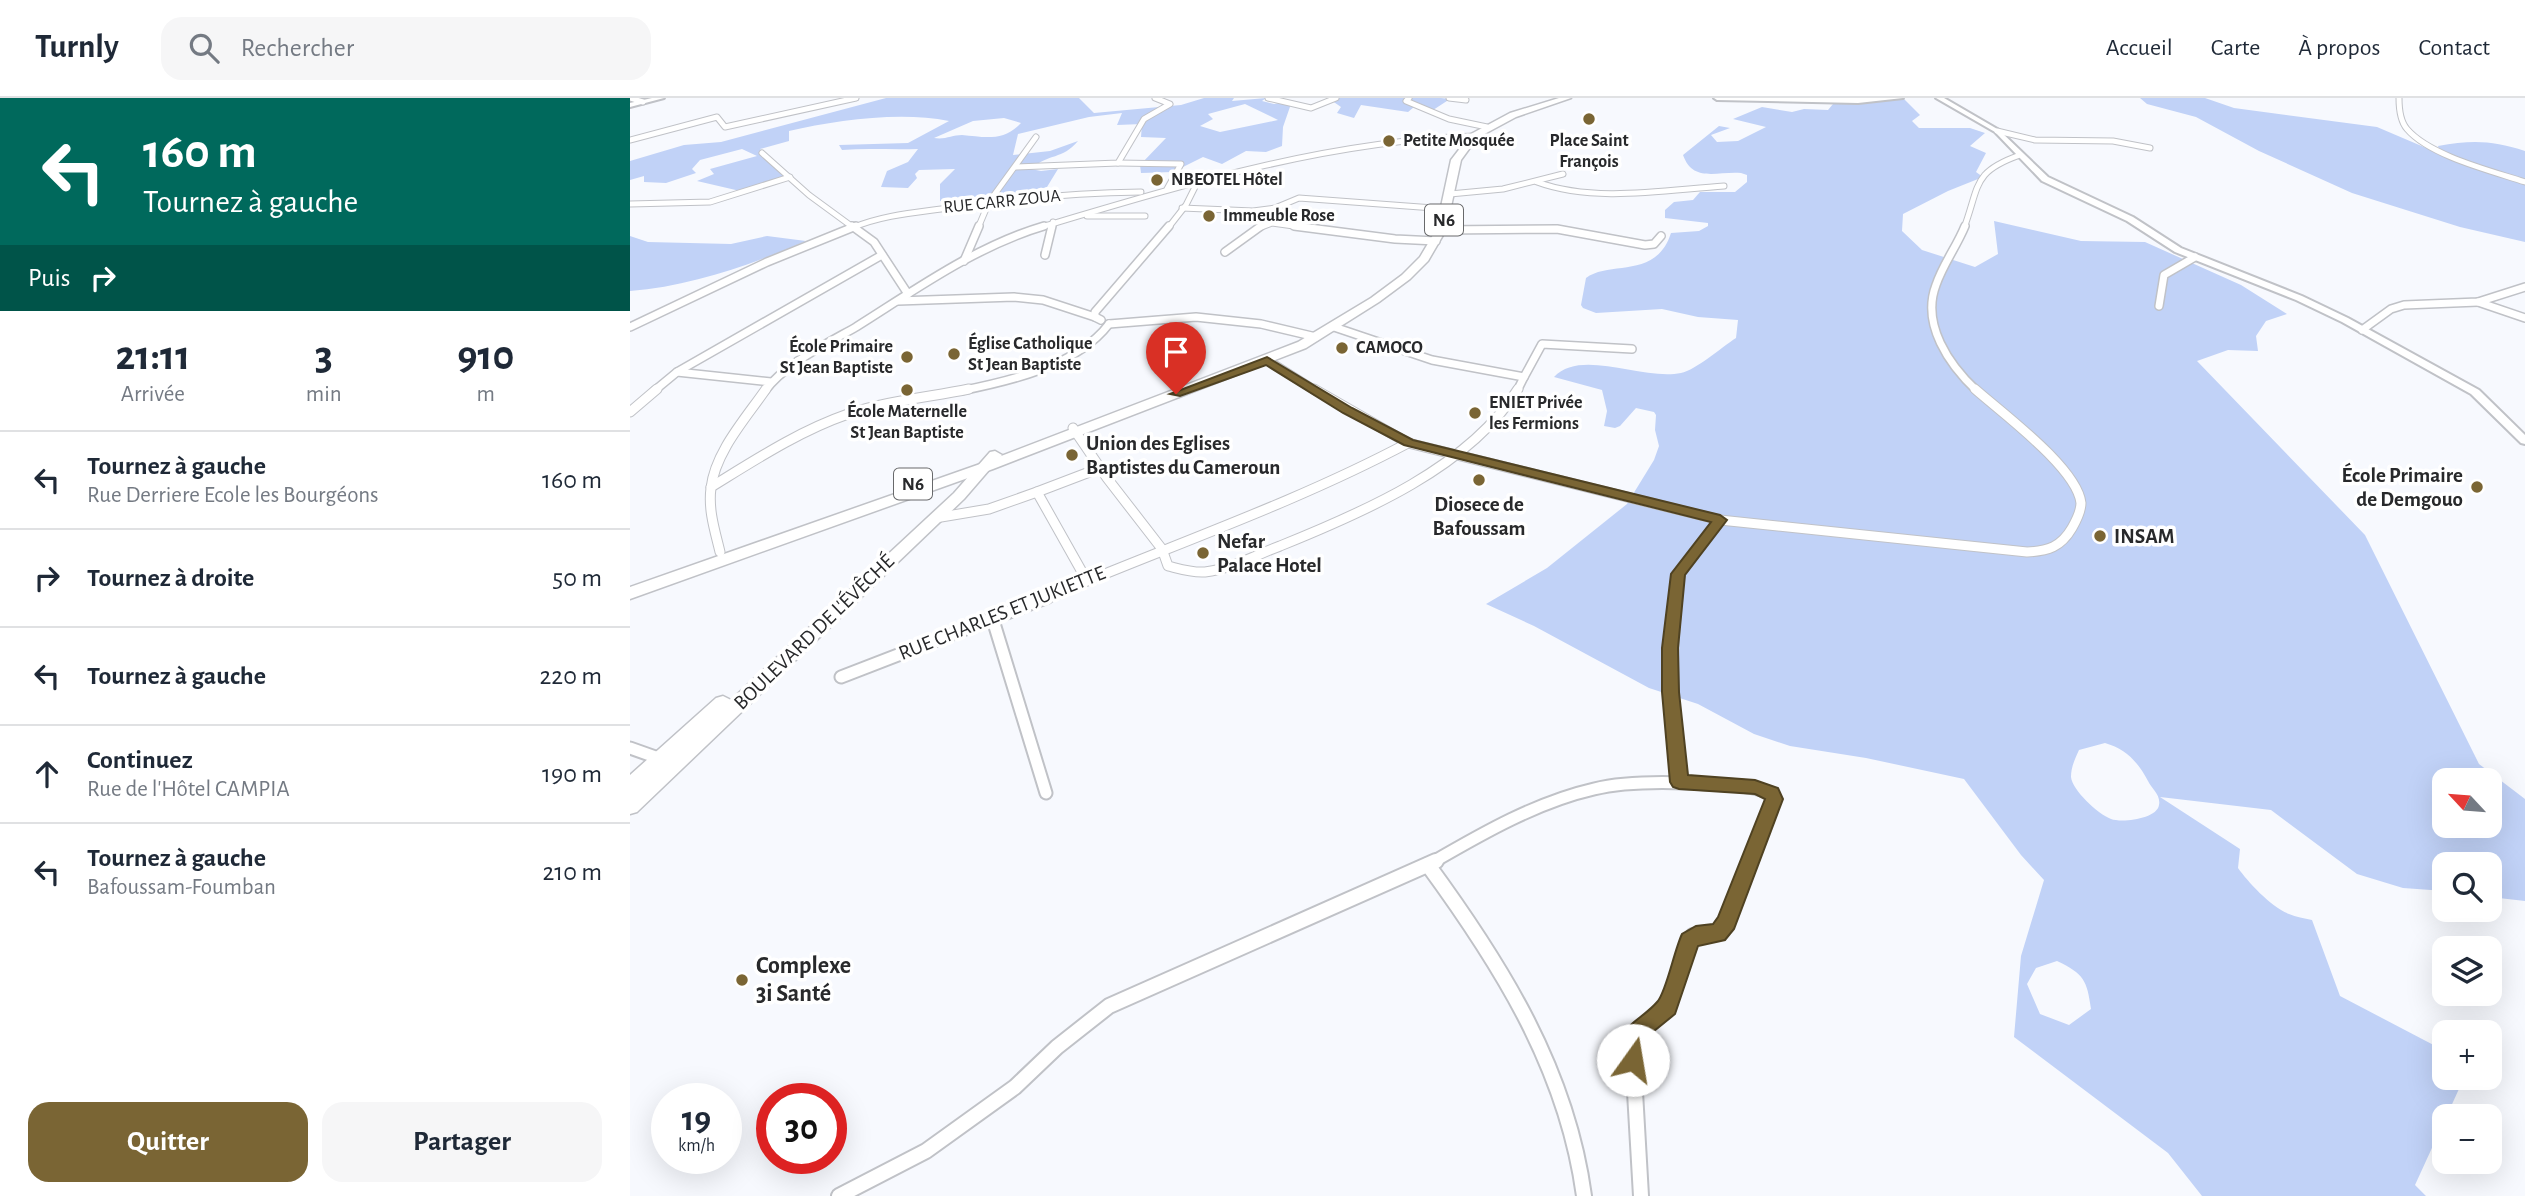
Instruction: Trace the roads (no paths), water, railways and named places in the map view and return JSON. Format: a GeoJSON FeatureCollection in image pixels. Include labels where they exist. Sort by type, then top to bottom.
{"type":"FeatureCollection","features":[{"type":"Feature","properties":{"kind":"main road"},"geometry":{"type":"LineString","coordinates":[[1474,136],[1524,110],[1567,98]]}},
{"type":"Feature","properties":{"kind":"main road","name":"N6"},"geometry":{"type":"LineString","coordinates":[[630,584],[723,555],[984,464],[1267,360],[1316,337],[1388,290],[1424,259],[1438,235],[1447,209],[1456,160],[1474,136]]}},
{"type":"Feature","properties":{"kind":"main road","name":"BOULEVARD DE L'ÉVÊCHÉ"},"geometry":{"type":"LineString","coordinates":[[630,787],[817,625],[935,518],[984,464]]}},
{"type":"Feature","properties":{"kind":"main road","name":"BOULEVARD DE L'ÉVÊCHÉ"},"geometry":{"type":"LineString","coordinates":[[630,806],[984,464]]}},
{"type":"Feature","properties":{"kind":"main road","name":"N6"},"geometry":{"type":"LineString","coordinates":[[630,593],[723,555]]}},
{"type":"Feature","properties":{"kind":"street"},"geometry":{"type":"LineString","coordinates":[[630,98],[643,102]]}},
{"type":"Feature","properties":{"kind":"street"},"geometry":{"type":"LineString","coordinates":[[630,105],[661,98]]}},
{"type":"Feature","properties":{"kind":"street"},"geometry":{"type":"LineString","coordinates":[[630,140],[697,120],[717,117],[725,127],[856,98]]}},
{"type":"Feature","properties":{"kind":"street"},"geometry":{"type":"LineString","coordinates":[[1118,163],[1144,119],[1170,104],[1155,98]]}},
{"type":"Feature","properties":{"kind":"street"},"geometry":{"type":"LineString","coordinates":[[1269,98],[1311,108],[1336,98]]}},
{"type":"Feature","properties":{"kind":"street"},"geometry":{"type":"LineString","coordinates":[[1397,98],[1408,99],[1449,119],[1487,127]]}},
{"type":"Feature","properties":{"kind":"street"},"geometry":{"type":"LineString","coordinates":[[1449,98],[1466,100]]}},
{"type":"Feature","properties":{"kind":"street"},"geometry":{"type":"LineString","coordinates":[[1717,98],[1858,102],[1900,98]]}},
{"type":"Feature","properties":{"kind":"street"},"geometry":{"type":"LineString","coordinates":[[1939,98],[1997,131],[2035,140],[2113,141],[2150,148]]}},
{"type":"Feature","properties":{"kind":"street"},"geometry":{"type":"LineString","coordinates":[[2399,98],[2403,123],[2416,137],[2463,159],[2525,182]]}},
{"type":"Feature","properties":{"kind":"street"},"geometry":{"type":"LineString","coordinates":[[1997,131],[2045,179],[2130,219],[2195,257],[2299,299],[2362,330],[2475,392],[2525,441]]}},
{"type":"Feature","properties":{"kind":"street"},"geometry":{"type":"LineString","coordinates":[[723,555],[711,512],[711,487],[718,465],[736,432],[771,382],[806,357],[964,261],[1030,230],[1167,188],[1324,153],[1443,137],[1474,136]]}},
{"type":"Feature","properties":{"kind":"street"},"geometry":{"type":"LineString","coordinates":[[964,261],[989,202],[1036,138]]}},
{"type":"Feature","properties":{"kind":"street"},"geometry":{"type":"LineString","coordinates":[[762,153],[850,227],[874,242],[908,294]]}},
{"type":"Feature","properties":{"kind":"street"},"geometry":{"type":"LineString","coordinates":[[1267,360],[1348,411],[1408,443],[1720,520],[2027,552],[2048,551],[2062,544],[2075,523],[2081,503],[2072,479],[2036,442],[1980,396],[1961,376],[1949,358],[1932,316],[1931,298],[1969,217],[1978,178],[1984,170],[2020,155]]}},
{"type":"Feature","properties":{"kind":"street"},"geometry":{"type":"LineString","coordinates":[[1017,167],[1179,163],[1181,165],[1167,188]]}},
{"type":"Feature","properties":{"kind":"street"},"geometry":{"type":"LineString","coordinates":[[1450,194],[1503,189],[1563,174]]}},
{"type":"Feature","properties":{"kind":"street"},"geometry":{"type":"LineString","coordinates":[[630,204],[710,202],[790,177]]}},
{"type":"Feature","properties":{"kind":"street"},"geometry":{"type":"LineString","coordinates":[[1095,317],[1095,312],[1114,295],[1129,271],[1182,208],[1198,181]]}},
{"type":"Feature","properties":{"kind":"street"},"geometry":{"type":"LineString","coordinates":[[1537,182],[1551,188],[1615,192],[1724,186]]}},
{"type":"Feature","properties":{"kind":"street","name":"RUE CARR ZOUA"},"geometry":{"type":"LineString","coordinates":[[630,327],[850,227],[900,214],[989,202],[1082,194],[1156,192]]}},
{"type":"Feature","properties":{"kind":"street"},"geometry":{"type":"LineString","coordinates":[[1182,208],[1234,211],[1275,208],[1293,199],[1313,198],[1447,209]]}},
{"type":"Feature","properties":{"kind":"street"},"geometry":{"type":"LineString","coordinates":[[1225,252],[1268,223],[1277,212],[1275,208]]}},
{"type":"Feature","properties":{"kind":"street"},"geometry":{"type":"LineString","coordinates":[[1074,216],[1145,216]]}},
{"type":"Feature","properties":{"kind":"street"},"geometry":{"type":"LineString","coordinates":[[1045,255],[1053,222]]}},
{"type":"Feature","properties":{"kind":"street"},"geometry":{"type":"LineString","coordinates":[[1268,223],[1395,239],[1557,229],[1645,245],[1654,244],[1661,236]]}},
{"type":"Feature","properties":{"kind":"street"},"geometry":{"type":"LineString","coordinates":[[630,412],[677,372],[882,255]]}},
{"type":"Feature","properties":{"kind":"street"},"geometry":{"type":"LineString","coordinates":[[2159,306],[2164,275],[2195,257]]}},
{"type":"Feature","properties":{"kind":"street"},"geometry":{"type":"LineString","coordinates":[[2362,330],[2391,309],[2404,304],[2478,302],[2525,286]]}},
{"type":"Feature","properties":{"kind":"street"},"geometry":{"type":"LineString","coordinates":[[897,301],[1014,297],[1043,300],[1109,324],[1196,317],[1261,324],[1316,337]]}},
{"type":"Feature","properties":{"kind":"street"},"geometry":{"type":"LineString","coordinates":[[2478,302],[2525,318]]}},
{"type":"Feature","properties":{"kind":"street"},"geometry":{"type":"LineString","coordinates":[[711,487],[764,454],[820,425],[880,406],[1004,383],[1079,352],[1097,340],[1109,324]]}},
{"type":"Feature","properties":{"kind":"street"},"geometry":{"type":"LineString","coordinates":[[1334,327],[1423,357],[1524,377]]}},
{"type":"Feature","properties":{"kind":"street"},"geometry":{"type":"LineString","coordinates":[[1075,430],[1100,468],[1162,549],[1168,566],[1188,572],[1208,572],[1369,510],[1435,471],[1502,411],[1519,390],[1542,344],[1632,349]]}},
{"type":"Feature","properties":{"kind":"street"},"geometry":{"type":"LineString","coordinates":[[677,372],[771,382]]}},
{"type":"Feature","properties":{"kind":"street","name":"RUE CHARLES ET JUKIETTE"},"geometry":{"type":"LineString","coordinates":[[841,677],[993,620],[1162,549],[1251,517],[1345,476],[1408,443]]}},
{"type":"Feature","properties":{"kind":"street"},"geometry":{"type":"LineString","coordinates":[[935,518],[989,509],[1100,468]]}},
{"type":"Feature","properties":{"kind":"street"},"geometry":{"type":"LineString","coordinates":[[1037,492],[1086,579]]}},
{"type":"Feature","properties":{"kind":"street"},"geometry":{"type":"LineString","coordinates":[[1679,782],[1670,715],[1670,661],[1678,574],[1720,520]]}},
{"type":"Feature","properties":{"kind":"street"},"geometry":{"type":"LineString","coordinates":[[993,620],[1046,793]]}},
{"type":"Feature","properties":{"kind":"street"},"geometry":{"type":"LineString","coordinates":[[630,748],[661,759]]}},
{"type":"Feature","properties":{"kind":"street"},"geometry":{"type":"LineString","coordinates":[[839,1196],[926,1151],[1015,1087],[1057,1047],[1109,1006],[1428,865],[1493,828],[1578,793],[1636,784],[1679,782],[1755,787],[1771,793],[1774,799],[1726,923],[1718,933],[1696,935],[1689,941],[1667,1007],[1639,1028],[1632,1040],[1641,1196]]}},
{"type":"Feature","properties":{"kind":"street"},"geometry":{"type":"LineString","coordinates":[[1428,865],[1499,965],[1526,1017],[1576,1139],[1584,1196]]}},
{"type":"Feature","properties":{"kind":"place","name":"Place Saint François"},"geometry":{"type":"Point","coordinates":[1589,119]}},
{"type":"Feature","properties":{"kind":"place","name":"Petite Mosquée"},"geometry":{"type":"Point","coordinates":[1389,141]}},
{"type":"Feature","properties":{"kind":"place","name":"NBEOTEL Hôtel"},"geometry":{"type":"Point","coordinates":[1157,180]}},
{"type":"Feature","properties":{"kind":"place","name":"Immeuble Rose"},"geometry":{"type":"Point","coordinates":[1209,216]}},
{"type":"Feature","properties":{"kind":"place","name":"CAMOCO"},"geometry":{"type":"Point","coordinates":[1342,348]}},
{"type":"Feature","properties":{"kind":"place","name":"Église Catholique St Jean Baptiste"},"geometry":{"type":"Point","coordinates":[954,354]}},
{"type":"Feature","properties":{"kind":"place","name":"École Primaire St Jean Baptiste"},"geometry":{"type":"Point","coordinates":[907,357]}},
{"type":"Feature","properties":{"kind":"place","name":"École Maternelle St Jean Baptiste"},"geometry":{"type":"Point","coordinates":[907,390]}},
{"type":"Feature","properties":{"kind":"place","name":"ENIET Privée les Fermions"},"geometry":{"type":"Point","coordinates":[1475,413]}},
{"type":"Feature","properties":{"kind":"place","name":"Union des Eglises Baptistes du Cameroun"},"geometry":{"type":"Point","coordinates":[1072,455]}},
{"type":"Feature","properties":{"kind":"place","name":"Diosece de Bafoussam"},"geometry":{"type":"Point","coordinates":[1479,480]}},
{"type":"Feature","properties":{"kind":"place","name":"École Primaire de Demgouo"},"geometry":{"type":"Point","coordinates":[2477,487]}},
{"type":"Feature","properties":{"kind":"place","name":"INSAM"},"geometry":{"type":"Point","coordinates":[2100,536]}},
{"type":"Feature","properties":{"kind":"place","name":"Nefar Palace Hotel"},"geometry":{"type":"Point","coordinates":[1203,553]}},
{"type":"Feature","properties":{"kind":"place","name":"Complexe 3i Santé"},"geometry":{"type":"Point","coordinates":[742,980]}}]}
